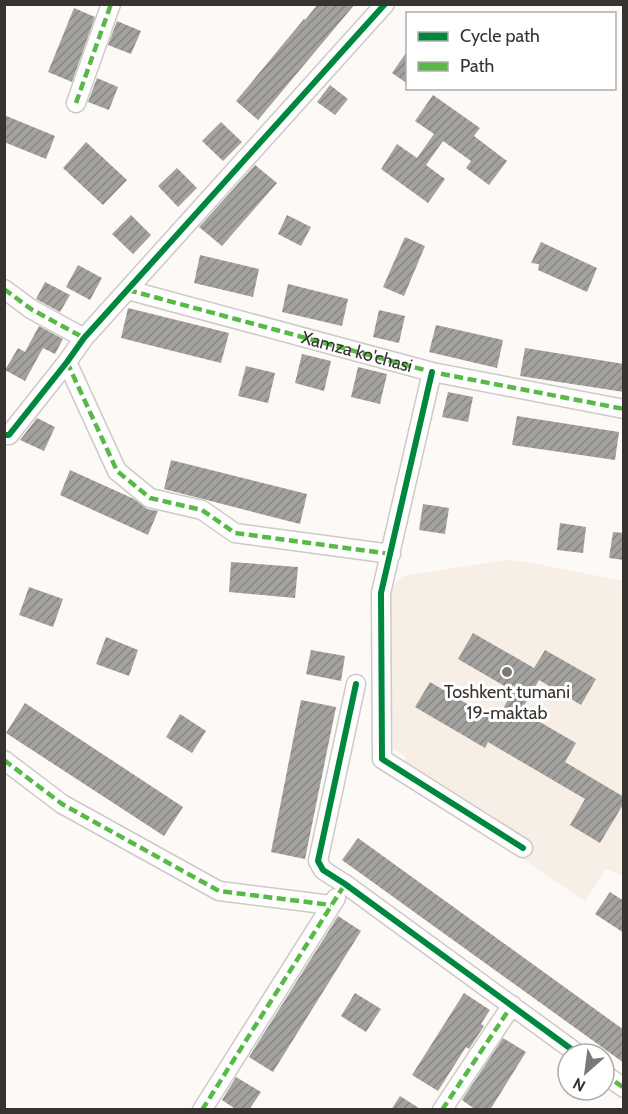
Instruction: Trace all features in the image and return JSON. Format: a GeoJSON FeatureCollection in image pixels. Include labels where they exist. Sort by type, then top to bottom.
{"type":"FeatureCollection","features":[{"type":"Feature","properties":{"kind":"street"},"geometry":{"type":"LineString","coordinates":[[75,104],[111,4]]}},
{"type":"Feature","properties":{"kind":"street"},"geometry":{"type":"LineString","coordinates":[[4,435],[9,435],[84,338],[385,4]]}},
{"type":"Feature","properties":{"kind":"street"},"geometry":{"type":"LineString","coordinates":[[4,289],[31,309],[84,338]]}},
{"type":"Feature","properties":{"kind":"street","name":"Xamza ko'chasi"},"geometry":{"type":"LineString","coordinates":[[128,290],[432,372],[624,409]]}},
{"type":"Feature","properties":{"kind":"street"},"geometry":{"type":"LineString","coordinates":[[67,362],[117,471],[150,498],[202,510],[235,532],[391,554]]}},
{"type":"Feature","properties":{"kind":"street"},"geometry":{"type":"LineString","coordinates":[[432,372],[381,593],[382,759],[523,848]]}},
{"type":"Feature","properties":{"kind":"street"},"geometry":{"type":"LineString","coordinates":[[356,684],[318,861],[322,870],[345,884],[562,1042]]}},
{"type":"Feature","properties":{"kind":"street"},"geometry":{"type":"LineString","coordinates":[[4,760],[63,804],[219,891],[331,905]]}},
{"type":"Feature","properties":{"kind":"street"},"geometry":{"type":"LineString","coordinates":[[202,1110],[345,884]]}},
{"type":"Feature","properties":{"kind":"street"},"geometry":{"type":"LineString","coordinates":[[442,1110],[512,1005]]}},
{"type":"Feature","properties":{"kind":"shaded area","name":"Toshkent tumani 19-maktab"},"geometry":{"type":"Polygon","coordinates":[[[506,560],[623,581],[623,876],[606,869],[585,901],[395,773],[406,757],[393,748],[388,597],[392,587],[403,576],[506,560]]]}},
{"type":"Feature","properties":{"kind":"building"},"geometry":{"type":"Polygon","coordinates":[[[318,4],[355,4],[258,120],[236,101],[318,4]]]}},
{"type":"Feature","properties":{"kind":"building"},"geometry":{"type":"Polygon","coordinates":[[[74,8],[95,17],[72,82],[48,72],[74,8]]]}},
{"type":"Feature","properties":{"kind":"building"},"geometry":{"type":"Polygon","coordinates":[[[117,21],[141,31],[131,54],[108,45],[117,21]]]}},
{"type":"Feature","properties":{"kind":"building"},"geometry":{"type":"Polygon","coordinates":[[[406,53],[406,83],[392,73],[406,53]]]}},
{"type":"Feature","properties":{"kind":"building"},"geometry":{"type":"Polygon","coordinates":[[[97,78],[118,87],[109,110],[88,102],[97,78]]]}},
{"type":"Feature","properties":{"kind":"building"},"geometry":{"type":"Polygon","coordinates":[[[330,85],[348,99],[335,115],[317,102],[330,85]]]}},
{"type":"Feature","properties":{"kind":"building"},"geometry":{"type":"Polygon","coordinates":[[[433,95],[480,128],[474,136],[507,161],[489,185],[466,168],[471,161],[443,141],[426,165],[445,179],[428,203],[381,169],[397,144],[417,158],[434,134],[415,121],[433,95]]]}},
{"type":"Feature","properties":{"kind":"building"},"geometry":{"type":"Polygon","coordinates":[[[4,115],[55,136],[46,159],[4,142],[4,115]]]}},
{"type":"Feature","properties":{"kind":"building"},"geometry":{"type":"Polygon","coordinates":[[[221,122],[242,142],[223,161],[202,141],[221,122]]]}},
{"type":"Feature","properties":{"kind":"building"},"geometry":{"type":"Polygon","coordinates":[[[86,142],[127,180],[103,205],[63,168],[86,142]]]}},
{"type":"Feature","properties":{"kind":"building"},"geometry":{"type":"Polygon","coordinates":[[[255,165],[277,183],[222,246],[199,227],[255,165]]]}},
{"type":"Feature","properties":{"kind":"building"},"geometry":{"type":"Polygon","coordinates":[[[177,168],[197,188],[178,207],[158,186],[177,168]]]}},
{"type":"Feature","properties":{"kind":"building"},"geometry":{"type":"Polygon","coordinates":[[[131,215],[151,235],[133,254],[112,234],[131,215]]]}},
{"type":"Feature","properties":{"kind":"building"},"geometry":{"type":"Polygon","coordinates":[[[287,215],[311,227],[301,246],[278,234],[287,215]]]}},
{"type":"Feature","properties":{"kind":"building"},"geometry":{"type":"Polygon","coordinates":[[[405,237],[425,246],[404,296],[383,287],[405,237]]]}},
{"type":"Feature","properties":{"kind":"building"},"geometry":{"type":"Polygon","coordinates":[[[541,242],[597,268],[587,292],[538,270],[539,264],[531,263],[541,242]]]}},
{"type":"Feature","properties":{"kind":"building"},"geometry":{"type":"Polygon","coordinates":[[[200,255],[259,269],[253,297],[194,283],[200,255]]]}},
{"type":"Feature","properties":{"kind":"building"},"geometry":{"type":"Polygon","coordinates":[[[78,265],[102,278],[90,300],[66,287],[78,265]]]}},
{"type":"Feature","properties":{"kind":"building"},"geometry":{"type":"Polygon","coordinates":[[[45,282],[70,295],[60,312],[36,299],[45,282]]]}},
{"type":"Feature","properties":{"kind":"building"},"geometry":{"type":"Polygon","coordinates":[[[288,284],[348,299],[342,326],[282,312],[288,284]]]}},
{"type":"Feature","properties":{"kind":"building"},"geometry":{"type":"Polygon","coordinates":[[[128,308],[229,333],[221,363],[121,338],[128,308]]]}},
{"type":"Feature","properties":{"kind":"building"},"geometry":{"type":"Polygon","coordinates":[[[379,310],[405,316],[399,343],[373,337],[379,310]]]}},
{"type":"Feature","properties":{"kind":"building"},"geometry":{"type":"Polygon","coordinates":[[[436,325],[503,340],[497,368],[429,352],[436,325]]]}},
{"type":"Feature","properties":{"kind":"building"},"geometry":{"type":"Polygon","coordinates":[[[39,326],[63,339],[55,354],[43,348],[25,381],[5,370],[18,348],[25,352],[39,326]]]}},
{"type":"Feature","properties":{"kind":"building"},"geometry":{"type":"Polygon","coordinates":[[[525,348],[624,364],[624,392],[520,376],[525,348]]]}},
{"type":"Feature","properties":{"kind":"building"},"geometry":{"type":"Polygon","coordinates":[[[302,354],[331,361],[324,391],[295,383],[302,354]]]}},
{"type":"Feature","properties":{"kind":"building"},"geometry":{"type":"Polygon","coordinates":[[[246,366],[275,373],[268,403],[238,396],[246,366]]]}},
{"type":"Feature","properties":{"kind":"building"},"geometry":{"type":"Polygon","coordinates":[[[358,367],[387,374],[380,404],[351,397],[358,367]]]}},
{"type":"Feature","properties":{"kind":"building"},"geometry":{"type":"Polygon","coordinates":[[[448,392],[473,397],[468,422],[442,417],[448,392]]]}},
{"type":"Feature","properties":{"kind":"building"},"geometry":{"type":"Polygon","coordinates":[[[517,416],[619,432],[615,460],[512,445],[517,416]]]}},
{"type":"Feature","properties":{"kind":"building"},"geometry":{"type":"Polygon","coordinates":[[[37,418],[55,427],[44,451],[20,440],[37,418]]]}},
{"type":"Feature","properties":{"kind":"building"},"geometry":{"type":"Polygon","coordinates":[[[171,460],[307,494],[300,524],[164,489],[171,460]]]}},
{"type":"Feature","properties":{"kind":"building"},"geometry":{"type":"Polygon","coordinates":[[[70,470],[134,499],[147,509],[158,511],[148,535],[60,495],[70,470]]]}},
{"type":"Feature","properties":{"kind":"building"},"geometry":{"type":"Polygon","coordinates":[[[423,504],[449,508],[445,534],[419,530],[423,504]]]}},
{"type":"Feature","properties":{"kind":"building"},"geometry":{"type":"Polygon","coordinates":[[[560,523],[586,527],[583,553],[557,550],[560,523]]]}},
{"type":"Feature","properties":{"kind":"building"},"geometry":{"type":"Polygon","coordinates":[[[613,532],[624,533],[624,560],[609,558],[613,532]]]}},
{"type":"Feature","properties":{"kind":"building"},"geometry":{"type":"Polygon","coordinates":[[[231,562],[298,567],[295,598],[229,592],[231,562]]]}},
{"type":"Feature","properties":{"kind":"building"},"geometry":{"type":"Polygon","coordinates":[[[29,587],[63,599],[53,627],[19,615],[29,587]]]}},
{"type":"Feature","properties":{"kind":"building"},"geometry":{"type":"Polygon","coordinates":[[[473,633],[534,668],[545,650],[596,679],[581,705],[539,680],[521,711],[576,743],[565,762],[624,797],[624,803],[600,843],[570,825],[585,799],[488,742],[485,748],[415,707],[430,682],[496,721],[513,691],[458,659],[473,633]]]}},
{"type":"Feature","properties":{"kind":"building"},"geometry":{"type":"Polygon","coordinates":[[[106,637],[138,650],[129,676],[96,664],[106,637]]]}},
{"type":"Feature","properties":{"kind":"building"},"geometry":{"type":"Polygon","coordinates":[[[311,650],[345,656],[341,681],[306,674],[311,650]]]}},
{"type":"Feature","properties":{"kind":"building"},"geometry":{"type":"Polygon","coordinates":[[[301,700],[336,707],[305,859],[271,852],[301,700]]]}},
{"type":"Feature","properties":{"kind":"building"},"geometry":{"type":"Polygon","coordinates":[[[25,703],[183,807],[164,836],[6,733],[25,703]]]}},
{"type":"Feature","properties":{"kind":"building"},"geometry":{"type":"Polygon","coordinates":[[[180,714],[206,731],[192,753],[166,737],[180,714]]]}},
{"type":"Feature","properties":{"kind":"building"},"geometry":{"type":"Polygon","coordinates":[[[358,838],[624,1030],[624,1063],[616,1057],[616,1042],[595,1042],[342,860],[358,838]]]}},
{"type":"Feature","properties":{"kind":"building"},"geometry":{"type":"Polygon","coordinates":[[[610,892],[624,901],[624,933],[595,914],[610,892]]]}},
{"type":"Feature","properties":{"kind":"building"},"geometry":{"type":"Polygon","coordinates":[[[338,916],[361,931],[273,1072],[249,1057],[338,916]]]}},
{"type":"Feature","properties":{"kind":"building"},"geometry":{"type":"Polygon","coordinates":[[[355,993],[381,1009],[366,1032],[341,1016],[355,993]]]}},
{"type":"Feature","properties":{"kind":"building"},"geometry":{"type":"Polygon","coordinates":[[[464,993],[490,1010],[481,1024],[484,1026],[469,1049],[466,1047],[438,1091],[412,1075],[464,993]]]}},
{"type":"Feature","properties":{"kind":"building"},"geometry":{"type":"Polygon","coordinates":[[[503,1038],[526,1052],[490,1110],[476,1110],[462,1100],[503,1038]]]}},
{"type":"Feature","properties":{"kind":"building"},"geometry":{"type":"Polygon","coordinates":[[[236,1077],[261,1092],[249,1110],[237,1110],[222,1100],[236,1077]]]}},
{"type":"Feature","properties":{"kind":"building"},"geometry":{"type":"Polygon","coordinates":[[[400,1096],[422,1110],[391,1110],[400,1096]]]}},
{"type":"Feature","properties":{"kind":"marked path"},"geometry":{"type":"LineString","coordinates":[[76,103],[111,4]]}},
{"type":"Feature","properties":{"kind":"marked path"},"geometry":{"type":"LineString","coordinates":[[4,289],[31,309],[84,338]]}},
{"type":"Feature","properties":{"kind":"marked path"},"geometry":{"type":"LineString","coordinates":[[128,290],[432,372],[624,409]]}},
{"type":"Feature","properties":{"kind":"marked path"},"geometry":{"type":"LineString","coordinates":[[67,362],[117,471],[150,498],[202,510],[235,533],[391,554]]}},
{"type":"Feature","properties":{"kind":"marked path"},"geometry":{"type":"LineString","coordinates":[[4,760],[62,804],[219,891],[331,905]]}},
{"type":"Feature","properties":{"kind":"marked path"},"geometry":{"type":"LineString","coordinates":[[202,1110],[345,884]]}},
{"type":"Feature","properties":{"kind":"marked path"},"geometry":{"type":"LineString","coordinates":[[442,1110],[512,1005]]}},
{"type":"Feature","properties":{"kind":"marked path"},"geometry":{"type":"LineString","coordinates":[[616,1082],[624,1088]]}},
{"type":"Feature","properties":{"kind":"cycle path"},"geometry":{"type":"LineString","coordinates":[[4,435],[9,435],[84,338],[385,4]]}},
{"type":"Feature","properties":{"kind":"cycle path"},"geometry":{"type":"LineString","coordinates":[[432,372],[381,593],[382,759],[523,848]]}},
{"type":"Feature","properties":{"kind":"cycle path"},"geometry":{"type":"LineString","coordinates":[[356,684],[318,861],[323,870],[562,1042]]}},
{"type":"Feature","properties":{"kind":"place","name":"Toshkent tumani 19-maktab"},"geometry":{"type":"Point","coordinates":[507,672]}}]}
